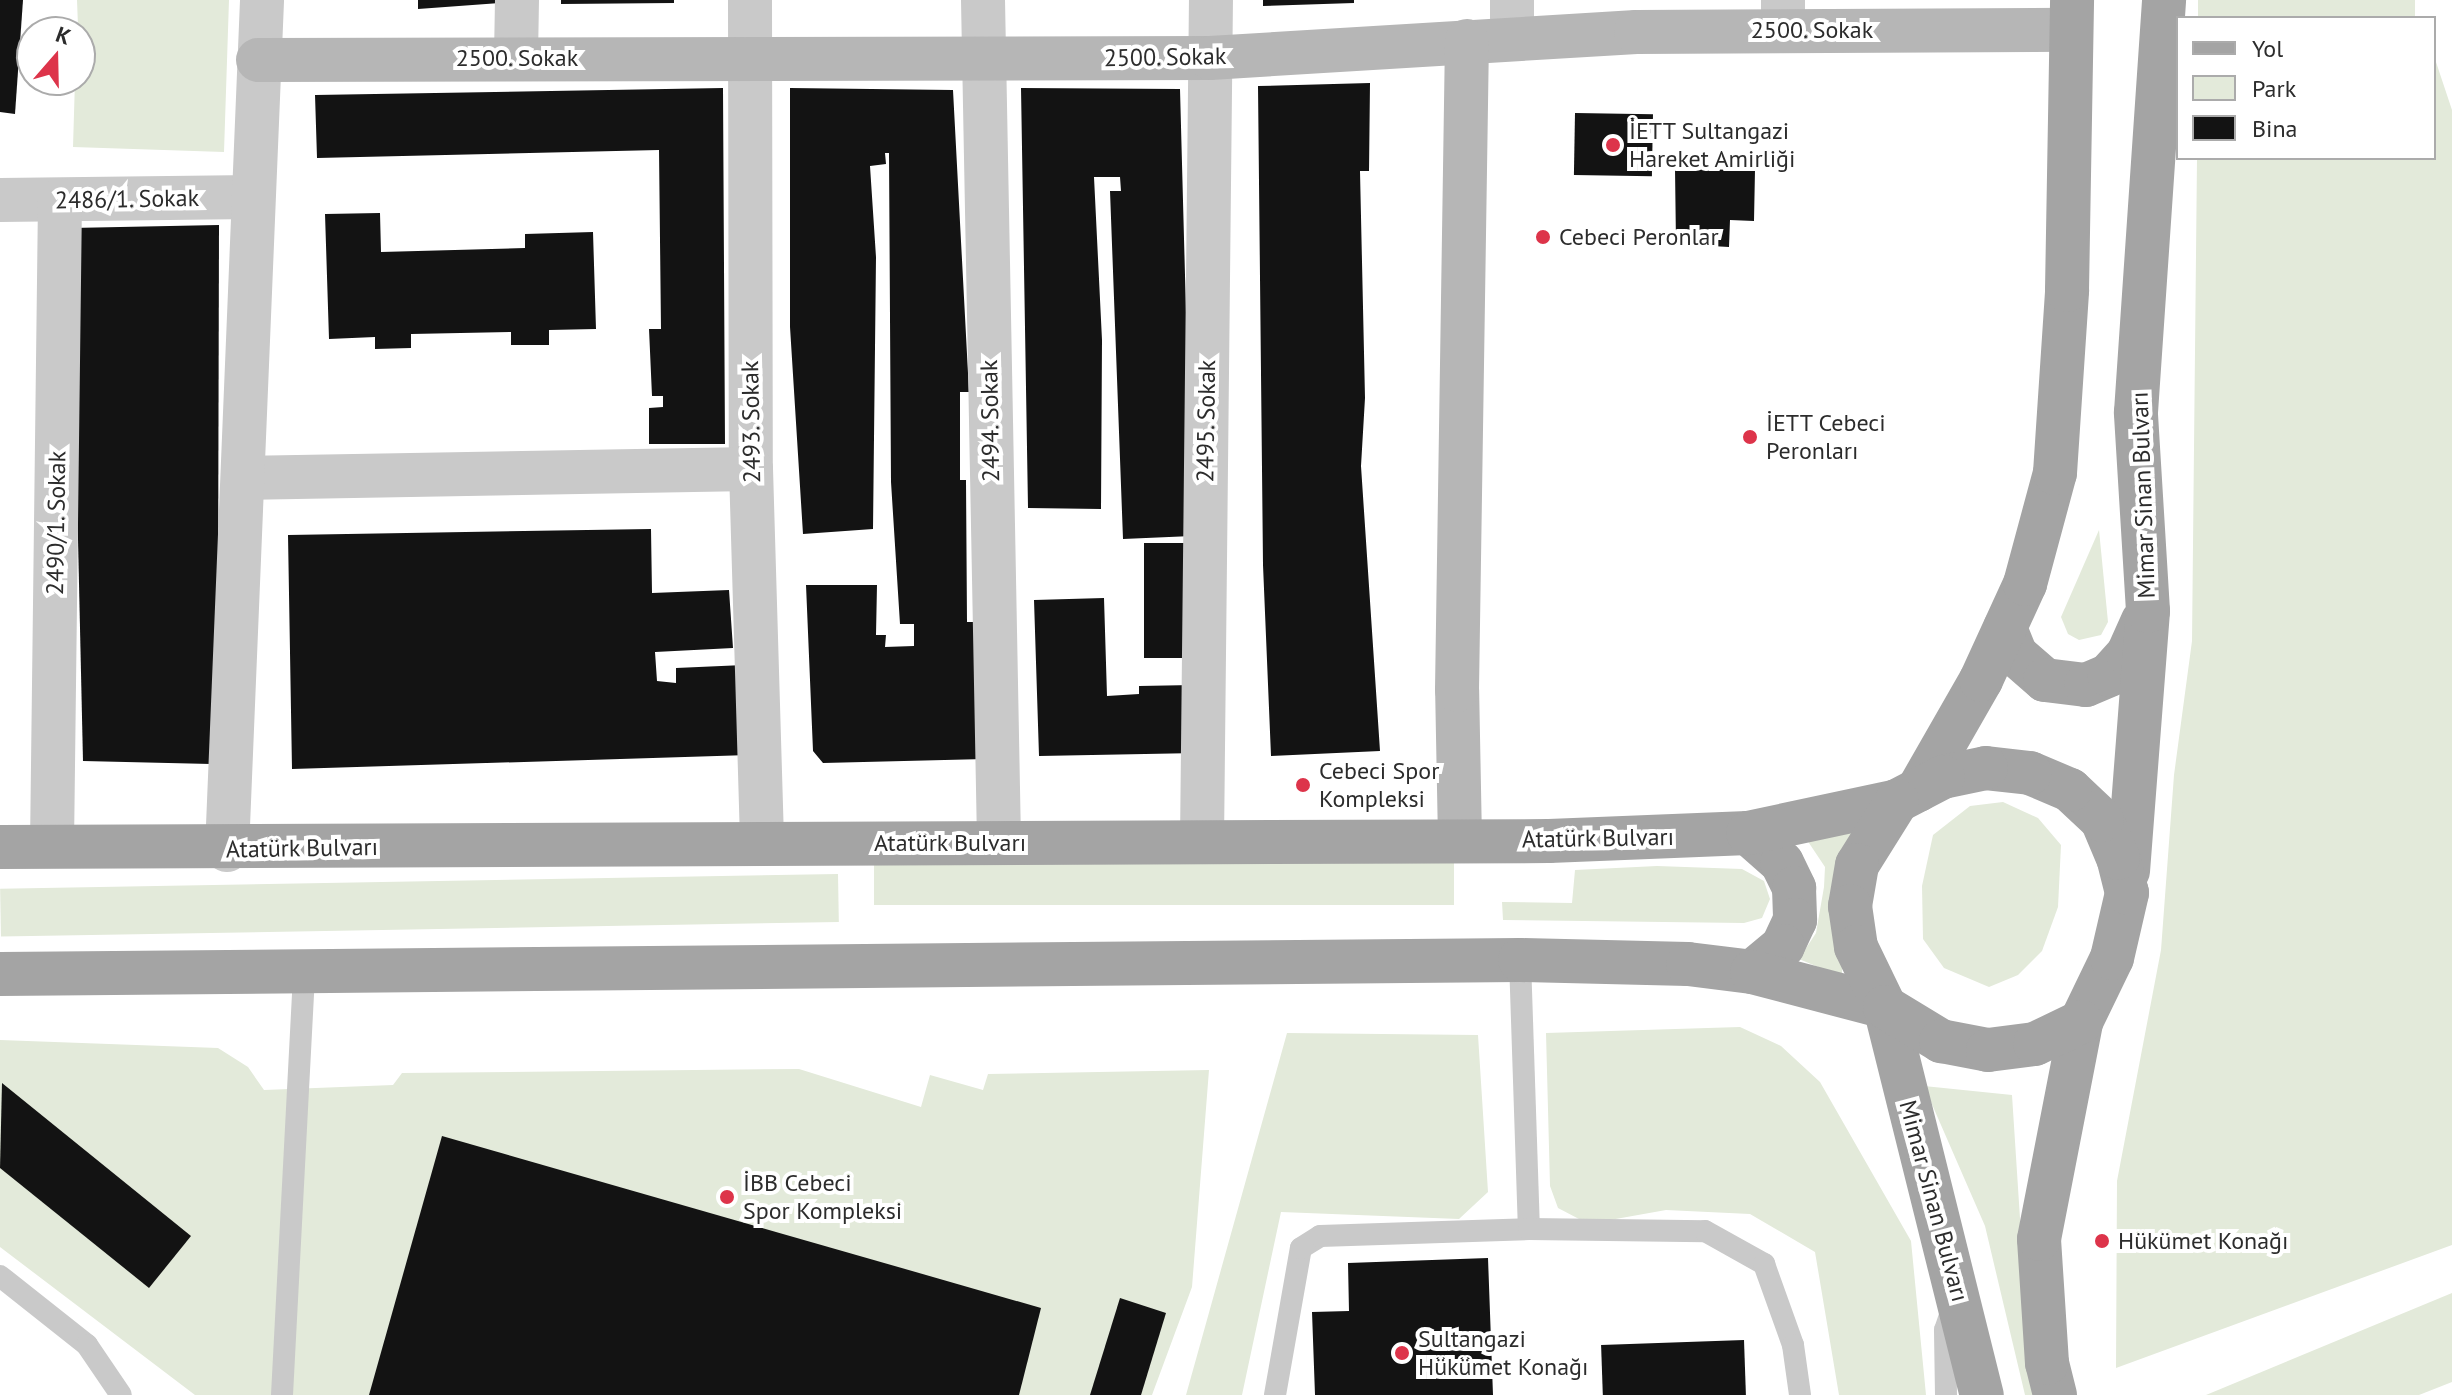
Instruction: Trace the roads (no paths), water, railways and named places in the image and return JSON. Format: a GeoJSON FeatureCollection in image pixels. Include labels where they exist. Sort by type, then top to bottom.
{"type":"FeatureCollection","features":[{"type":"Feature","properties":{"kind":"main road","name":"Mimar Sinan Bulvarı"},"geometry":{"type":"LineString","coordinates":[[2127,893],[2148,611],[2136,412],[2164,0]]}},
{"type":"Feature","properties":{"kind":"main road"},"geometry":{"type":"LineString","coordinates":[[1885,1007],[1856,947],[1850,906],[1857,865],[1907,796],[2005,628],[2025,584],[2055,473],[2067,290],[2071,15]]}},
{"type":"Feature","properties":{"kind":"main road"},"geometry":{"type":"LineString","coordinates":[[2005,628],[2016,655],[2045,680],[2086,685],[2109,675],[2128,654],[2148,611]]}},
{"type":"Feature","properties":{"kind":"main road"},"geometry":{"type":"LineString","coordinates":[[1907,796],[1943,777],[1986,768],[2030,773],[2070,790],[2102,820],[2127,893],[2112,958],[2081,1022],[2039,1239],[2047,1363],[2055,1395]]}},
{"type":"Feature","properties":{"kind":"main road","name":"Atatürk Bulvarı"},"geometry":{"type":"LineString","coordinates":[[0,847],[227,850],[762,843],[1460,840],[1748,833],[1907,796]]}},
{"type":"Feature","properties":{"kind":"main road"},"geometry":{"type":"LineString","coordinates":[[1748,833],[1782,863],[1794,888],[1795,920],[1783,946],[1752,972]]}},
{"type":"Feature","properties":{"kind":"main road"},"geometry":{"type":"LineString","coordinates":[[0,974],[1520,960],[1688,964],[1752,972],[1885,1007],[1941,1041],[1988,1050],[2035,1044],[2081,1022]]}},
{"type":"Feature","properties":{"kind":"main road","name":"Mimar Sinan Bulvarı"},"geometry":{"type":"LineString","coordinates":[[1885,1007],[1923,1167],[1959,1291],[1982,1395]]}},
{"type":"Feature","properties":{"kind":"street"},"geometry":{"type":"LineString","coordinates":[[227,850],[262,0]]}},
{"type":"Feature","properties":{"kind":"street"},"geometry":{"type":"LineString","coordinates":[[516,57],[517,0]]}},
{"type":"Feature","properties":{"kind":"street","name":"2493. Sokak"},"geometry":{"type":"LineString","coordinates":[[750,0],[751,469],[762,843]]}},
{"type":"Feature","properties":{"kind":"street","name":"2494. Sokak"},"geometry":{"type":"LineString","coordinates":[[983,0],[999,842]]}},
{"type":"Feature","properties":{"kind":"street","name":"2495. Sokak"},"geometry":{"type":"LineString","coordinates":[[1202,842],[1211,0]]}},
{"type":"Feature","properties":{"kind":"street","name":"2500. Sokak"},"geometry":{"type":"LineString","coordinates":[[258,60],[516,57],[1210,58],[1467,41],[1512,19],[2071,15]]}},
{"type":"Feature","properties":{"kind":"street"},"geometry":{"type":"LineString","coordinates":[[1460,840],[1457,690],[1467,41]]}},
{"type":"Feature","properties":{"kind":"street","name":"2486/1. Sokak"},"geometry":{"type":"LineString","coordinates":[[0,200],[253,197]]}},
{"type":"Feature","properties":{"kind":"street","name":"2490/1. Sokak"},"geometry":{"type":"LineString","coordinates":[[52,846],[60,200]]}},
{"type":"Feature","properties":{"kind":"street"},"geometry":{"type":"LineString","coordinates":[[243,478],[751,469]]}},
{"type":"Feature","properties":{"kind":"lane"},"geometry":{"type":"LineString","coordinates":[[1520,960],[1529,1229]]}},
{"type":"Feature","properties":{"kind":"lane"},"geometry":{"type":"LineString","coordinates":[[282,1395],[304,969]]}},
{"type":"Feature","properties":{"kind":"lane"},"geometry":{"type":"LineString","coordinates":[[1275,1395],[1301,1248],[1320,1236],[1529,1229],[1705,1231],[1764,1264],[1793,1345],[1800,1395]]}},
{"type":"Feature","properties":{"kind":"lane"},"geometry":{"type":"LineString","coordinates":[[0,1276],[87,1345],[121,1395]]}},
{"type":"Feature","properties":{"kind":"lane"},"geometry":{"type":"LineString","coordinates":[[1946,1395],[1945,1330],[1959,1291]]}},
{"type":"Feature","properties":{"kind":"place","name":"İETT Sultangazi Hareket Amirliği"},"geometry":{"type":"Point","coordinates":[1613,145]}},
{"type":"Feature","properties":{"kind":"place","name":"Cebeci Peronlar"},"geometry":{"type":"Point","coordinates":[1543,237]}},
{"type":"Feature","properties":{"kind":"place","name":"İETT Cebeci Peronları"},"geometry":{"type":"Point","coordinates":[1750,437]}},
{"type":"Feature","properties":{"kind":"place","name":"Cebeci Spor Kompleksi"},"geometry":{"type":"Point","coordinates":[1303,785]}},
{"type":"Feature","properties":{"kind":"place","name":"İBB Cebeci Spor Kompleksi"},"geometry":{"type":"Point","coordinates":[727,1197]}},
{"type":"Feature","properties":{"kind":"place","name":"Hükümet Konağı"},"geometry":{"type":"Point","coordinates":[2102,1241]}},
{"type":"Feature","properties":{"kind":"place","name":"Sultangazi Hükümet Konağı"},"geometry":{"type":"Point","coordinates":[1402,1353]}}]}
